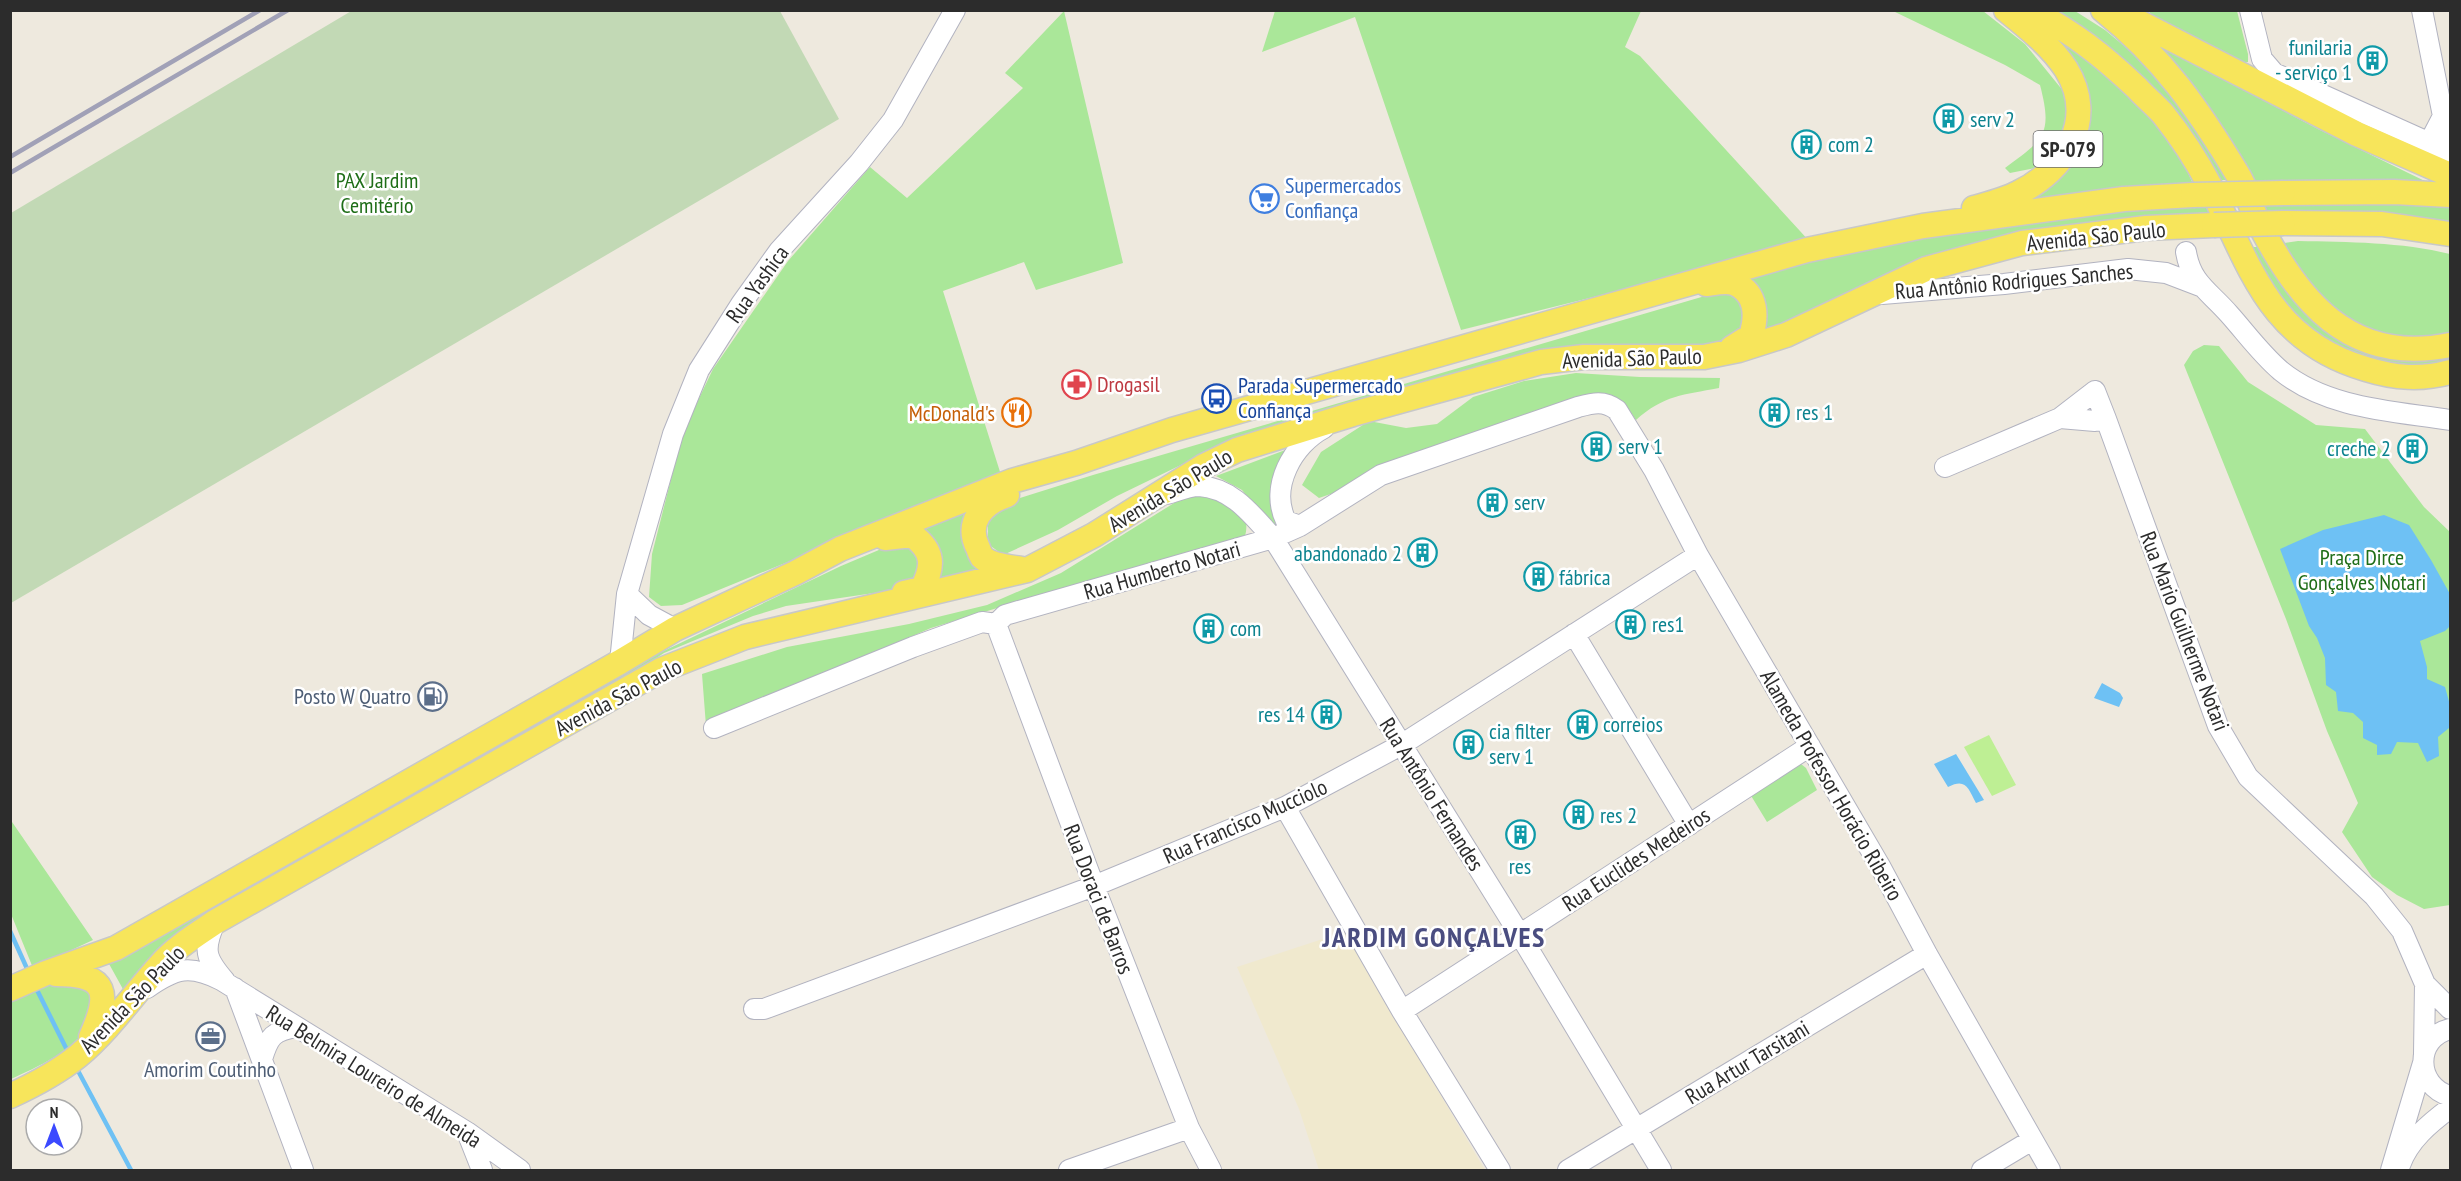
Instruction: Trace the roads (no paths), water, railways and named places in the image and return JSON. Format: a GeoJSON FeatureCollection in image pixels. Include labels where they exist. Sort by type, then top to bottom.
{"type":"FeatureCollection","features":[{"type":"Feature","properties":{"kind":"main road","name":"SP-079"},"geometry":{"type":"LineString","coordinates":[[1923,226],[2018,194],[2044,177],[2066,155],[2077,130],[2078,99],[2066,69],[2034,32],[2006,10]]}},
{"type":"Feature","properties":{"kind":"main road"},"geometry":{"type":"LineString","coordinates":[[2031,10],[2069,30],[2105,58],[2162,113],[2209,184],[2214,222],[2284,320],[2307,341],[2331,357],[2389,376],[2415,378],[2451,372]]}},
{"type":"Feature","properties":{"kind":"main road"},"geometry":{"type":"LineString","coordinates":[[2103,10],[2147,49],[2183,90],[2244,186],[2255,215],[2295,284],[2316,309],[2355,335],[2380,345],[2407,349],[2451,345]]}},
{"type":"Feature","properties":{"kind":"main road"},"geometry":{"type":"LineString","coordinates":[[2116,10],[2357,134],[2451,174]]}},
{"type":"Feature","properties":{"kind":"main road","name":"Avenida São Paulo"},"geometry":{"type":"LineString","coordinates":[[10,989],[46,973],[116,948],[675,629],[795,573],[840,549],[1012,481],[1076,464],[1191,424],[1654,294],[1699,279],[1807,250],[1923,226],[2124,199],[2283,193],[2394,192],[2451,195]]}},
{"type":"Feature","properties":{"kind":"main road","name":"Avenida São Paulo"},"geometry":{"type":"LineString","coordinates":[[10,1096],[48,1077],[84,1050],[175,951],[215,922],[661,670],[745,637],[1027,570],[1094,535],[1204,466],[1237,450],[1353,414],[1541,362],[1584,357],[1704,357],[1739,350],[1785,335],[1926,269],[2022,243],[2214,222],[2346,222],[2407,227],[2451,234]]}},
{"type":"Feature","properties":{"kind":"main road"},"geometry":{"type":"LineString","coordinates":[[2407,227],[2451,240]]}},
{"type":"Feature","properties":{"kind":"main road"},"geometry":{"type":"LineString","coordinates":[[1654,294],[1699,284],[1723,282],[1735,284],[1748,294],[1753,304],[1756,320],[1751,336],[1739,346],[1704,357]]}},
{"type":"Feature","properties":{"kind":"main road"},"geometry":{"type":"LineString","coordinates":[[1027,570],[997,565],[982,557],[974,540],[973,523],[980,511],[994,499],[1124,456],[1138,441]]}},
{"type":"Feature","properties":{"kind":"main road"},"geometry":{"type":"LineString","coordinates":[[745,637],[762,623],[922,589],[930,575],[928,551],[922,542],[912,535],[893,536],[840,549]]}},
{"type":"Feature","properties":{"kind":"main road"},"geometry":{"type":"LineString","coordinates":[[46,973],[84,975],[98,984],[104,1000],[102,1012],[84,1050]]}},
{"type":"Feature","properties":{"kind":"street","name":"Rua Yashica"},"geometry":{"type":"LineString","coordinates":[[620,662],[627,594],[673,434],[699,370],[779,250],[859,163],[894,120],[955,10]]}},
{"type":"Feature","properties":{"kind":"street"},"geometry":{"type":"LineString","coordinates":[[2250,10],[2262,59],[2274,73],[2451,152]]}},
{"type":"Feature","properties":{"kind":"street"},"geometry":{"type":"LineString","coordinates":[[2422,10],[2443,116],[2451,137]]}},
{"type":"Feature","properties":{"kind":"street"},"geometry":{"type":"LineString","coordinates":[[2429,143],[2443,116]]}},
{"type":"Feature","properties":{"kind":"street","name":"Rua Antônio Rodrigues Sanches"},"geometry":{"type":"LineString","coordinates":[[2166,273],[2214,222]]}},
{"type":"Feature","properties":{"kind":"street","name":"Rua Antônio Rodrigues Sanches"},"geometry":{"type":"LineString","coordinates":[[2186,252],[2190,272],[2200,286],[2217,301],[2267,358],[2283,372],[2313,390],[2349,403],[2451,420]]}},
{"type":"Feature","properties":{"kind":"street","name":"Rua Antônio Rodrigues Sanches"},"geometry":{"type":"LineString","coordinates":[[1862,298],[1888,292],[2004,284],[2108,270],[2146,270],[2166,273],[2200,286]]}},
{"type":"Feature","properties":{"kind":"street","name":"Rua Mario Guilherme Notari"},"geometry":{"type":"LineString","coordinates":[[2060,418],[2095,391],[2218,726],[2248,777],[2374,896],[2402,931],[2425,984],[2451,1010]]}},
{"type":"Feature","properties":{"kind":"street","name":"Rua Humberto Notari"},"geometry":{"type":"LineString","coordinates":[[714,728],[913,647],[982,622],[996,624],[1005,615],[1130,588],[1273,538],[1300,526],[1381,475],[1578,407],[1608,403]]}},
{"type":"Feature","properties":{"kind":"street","name":"Alameda Professor Horácio Ribeiro"},"geometry":{"type":"LineString","coordinates":[[1608,403],[1617,410],[1654,470],[1698,555],[1880,866],[1927,954],[2050,1170]]}},
{"type":"Feature","properties":{"kind":"street"},"geometry":{"type":"LineString","coordinates":[[1300,526],[1286,521],[1280,509],[1284,476],[1291,460],[1301,444],[1312,435],[1353,414]]}},
{"type":"Feature","properties":{"kind":"street"},"geometry":{"type":"LineString","coordinates":[[1945,467],[2060,418],[2095,421],[2106,418]]}},
{"type":"Feature","properties":{"kind":"street","name":"Rua Antônio Fernandes"},"geometry":{"type":"LineString","coordinates":[[1156,497],[1197,486],[1224,490],[1246,508],[1273,538],[1520,935],[1661,1170]]}},
{"type":"Feature","properties":{"kind":"street","name":"Rua Francisco Mucciolo"},"geometry":{"type":"LineString","coordinates":[[754,1009],[764,1009],[1094,886],[1285,807],[1401,745],[1698,555]]}},
{"type":"Feature","properties":{"kind":"street"},"geometry":{"type":"LineString","coordinates":[[627,594],[649,615],[675,629]]}},
{"type":"Feature","properties":{"kind":"street","name":"Rua Doraci de Barros"},"geometry":{"type":"LineString","coordinates":[[996,624],[1094,886],[1189,1128],[1211,1170]]}},
{"type":"Feature","properties":{"kind":"street"},"geometry":{"type":"LineString","coordinates":[[1574,634],[1689,825]]}},
{"type":"Feature","properties":{"kind":"street","name":"Rua Euclides Medeiros"},"geometry":{"type":"LineString","coordinates":[[1402,1011],[1810,746]]}},
{"type":"Feature","properties":{"kind":"street"},"geometry":{"type":"LineString","coordinates":[[1285,807],[1402,1011],[1500,1170]]}},
{"type":"Feature","properties":{"kind":"street","name":"Rua Belmira Loureiro de Almeida"},"geometry":{"type":"LineString","coordinates":[[215,922],[208,942],[208,956],[231,986]]}},
{"type":"Feature","properties":{"kind":"street","name":"Rua Artur Tarsitani"},"geometry":{"type":"LineString","coordinates":[[1568,1170],[1927,954]]}},
{"type":"Feature","properties":{"kind":"street","name":"Rua Belmira Loureiro de Almeida"},"geometry":{"type":"LineString","coordinates":[[132,998],[162,977],[185,969],[200,971],[231,986],[467,1132],[520,1170]]}},
{"type":"Feature","properties":{"kind":"street","name":"Rua Mario Guilherme Notari"},"geometry":{"type":"LineString","coordinates":[[2425,984],[2423,1059],[2428,1081],[2435,1089],[2451,1096]]}},
{"type":"Feature","properties":{"kind":"street"},"geometry":{"type":"LineString","coordinates":[[231,986],[262,1059],[303,1170]]}},
{"type":"Feature","properties":{"kind":"street"},"geometry":{"type":"LineString","coordinates":[[262,1059],[273,1035],[281,1030],[297,1027]]}},
{"type":"Feature","properties":{"kind":"street","name":"Rua Mario Guilherme Notari"},"geometry":{"type":"LineString","coordinates":[[2391,1170],[2423,1059],[2434,1037],[2451,1029]]}},
{"type":"Feature","properties":{"kind":"street"},"geometry":{"type":"LineString","coordinates":[[2398,1170],[2403,1156],[2420,1133],[2451,1108]]}},
{"type":"Feature","properties":{"kind":"street"},"geometry":{"type":"LineString","coordinates":[[1069,1170],[1189,1128]]}},
{"type":"Feature","properties":{"kind":"street"},"geometry":{"type":"LineString","coordinates":[[467,1132],[482,1170]]}},
{"type":"Feature","properties":{"kind":"street"},"geometry":{"type":"LineString","coordinates":[[1982,1170],[2032,1140]]}},
{"type":"Feature","properties":{"kind":"water"},"geometry":{"type":"Polygon","coordinates":[[[2384,515],[2409,525],[2450,594],[2450,626],[2445,631],[2420,641],[2427,667],[2427,679],[2445,687],[2450,705],[2449,728],[2438,737],[2439,756],[2427,762],[2418,743],[2397,742],[2391,754],[2377,755],[2377,745],[2363,738],[2363,722],[2353,713],[2338,711],[2336,692],[2326,685],[2325,658],[2309,626],[2280,549],[2323,530],[2384,515]]]}},
{"type":"Feature","properties":{"kind":"water"},"geometry":{"type":"Polygon","coordinates":[[[2102,683],[2120,693],[2123,698],[2119,707],[2094,698],[2102,683]]]}},
{"type":"Feature","properties":{"kind":"water"},"geometry":{"type":"Polygon","coordinates":[[[1956,754],[1984,800],[1976,803],[1963,784],[1948,787],[1934,764],[1956,754]]]}},
{"type":"Feature","properties":{"kind":"waterway"},"geometry":{"type":"LineString","coordinates":[[10,931],[29,973]]}},
{"type":"Feature","properties":{"kind":"waterway"},"geometry":{"type":"LineString","coordinates":[[35,986],[69,1054]]}},
{"type":"Feature","properties":{"kind":"waterway"},"geometry":{"type":"LineString","coordinates":[[76,1067],[131,1170]]}},
{"type":"Feature","properties":{"kind":"railway"},"geometry":{"type":"LineString","coordinates":[[10,157],[260,10]]}},
{"type":"Feature","properties":{"kind":"railway"},"geometry":{"type":"LineString","coordinates":[[10,173],[288,10]]}},
{"type":"Feature","properties":{"kind":"place","name":"funilaria - serviço 1"},"geometry":{"type":"Point","coordinates":[2373,60]}},
{"type":"Feature","properties":{"kind":"place","name":"serv 2"},"geometry":{"type":"Point","coordinates":[1949,119]}},
{"type":"Feature","properties":{"kind":"place","name":"com 2"},"geometry":{"type":"Point","coordinates":[1807,144]}},
{"type":"Feature","properties":{"kind":"place","name":"Supermercados Confiança"},"geometry":{"type":"Point","coordinates":[1264,198]}},
{"type":"Feature","properties":{"kind":"place","name":"Drogasil"},"geometry":{"type":"Point","coordinates":[1076,384]}},
{"type":"Feature","properties":{"kind":"place","name":"Parada Supermercado Confiança"},"geometry":{"type":"Point","coordinates":[1217,398]}},
{"type":"Feature","properties":{"kind":"place","name":"res 1"},"geometry":{"type":"Point","coordinates":[1775,412]}},
{"type":"Feature","properties":{"kind":"place","name":"McDonald's"},"geometry":{"type":"Point","coordinates":[1016,413]}},
{"type":"Feature","properties":{"kind":"place","name":"serv 1"},"geometry":{"type":"Point","coordinates":[1597,446]}},
{"type":"Feature","properties":{"kind":"place","name":"creche 2"},"geometry":{"type":"Point","coordinates":[2412,448]}},
{"type":"Feature","properties":{"kind":"place","name":"serv"},"geometry":{"type":"Point","coordinates":[1493,502]}},
{"type":"Feature","properties":{"kind":"place","name":"abandonado 2"},"geometry":{"type":"Point","coordinates":[1423,553]}},
{"type":"Feature","properties":{"kind":"place","name":"fábrica"},"geometry":{"type":"Point","coordinates":[1538,577]}},
{"type":"Feature","properties":{"kind":"place","name":"res1"},"geometry":{"type":"Point","coordinates":[1631,624]}},
{"type":"Feature","properties":{"kind":"place","name":"com"},"geometry":{"type":"Point","coordinates":[1209,628]}},
{"type":"Feature","properties":{"kind":"place","name":"Posto W Quatro"},"geometry":{"type":"Point","coordinates":[432,696]}},
{"type":"Feature","properties":{"kind":"place","name":"res 14"},"geometry":{"type":"Point","coordinates":[1326,714]}},
{"type":"Feature","properties":{"kind":"place","name":"correios"},"geometry":{"type":"Point","coordinates":[1582,724]}},
{"type":"Feature","properties":{"kind":"place","name":"cia filter serv 1"},"geometry":{"type":"Point","coordinates":[1468,744]}},
{"type":"Feature","properties":{"kind":"place","name":"res 2"},"geometry":{"type":"Point","coordinates":[1579,815]}},
{"type":"Feature","properties":{"kind":"place","name":"res"},"geometry":{"type":"Point","coordinates":[1520,834]}},
{"type":"Feature","properties":{"kind":"place","name":"Amorim Coutinho"},"geometry":{"type":"Point","coordinates":[210,1037]}},
{"type":"Feature","properties":{"kind":"district","name":"JARDIM GONÇALVES"},"geometry":{"type":"Point","coordinates":[1434,936]}},
{"type":"Feature","properties":{"kind":"park label","name":"PAX Jardim Cemitério"},"geometry":{"type":"Point","coordinates":[377,192]}},
{"type":"Feature","properties":{"kind":"park label","name":"Praça Dirce Gonçalves Notari"},"geometry":{"type":"Point","coordinates":[2362,570]}}]}
